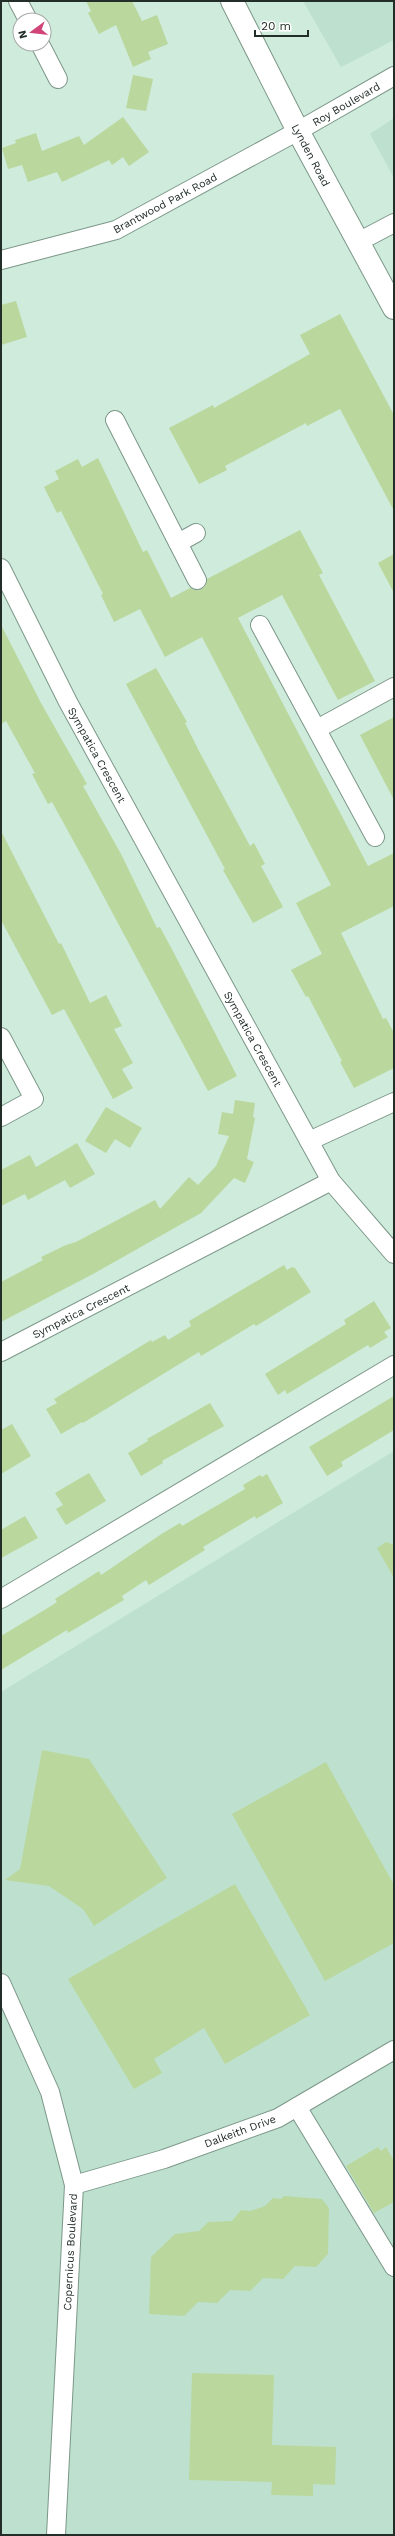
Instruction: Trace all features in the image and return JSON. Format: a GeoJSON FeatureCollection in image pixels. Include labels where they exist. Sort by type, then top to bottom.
{"type":"FeatureCollection","features":[{"type":"Feature","properties":{"kind":"main road","name":"Lynden Road"},"geometry":{"type":"LineString","coordinates":[[232,1],[298,131],[394,308]]}},
{"type":"Feature","properties":{"kind":"street"},"geometry":{"type":"LineString","coordinates":[[18,1],[24,12]]}},
{"type":"Feature","properties":{"kind":"street"},"geometry":{"type":"LineString","coordinates":[[44,52],[58,79]]}},
{"type":"Feature","properties":{"kind":"street","name":"Roy Boulevard"},"geometry":{"type":"LineString","coordinates":[[298,131],[394,76]]}},
{"type":"Feature","properties":{"kind":"street","name":"Brantwood Park Road"},"geometry":{"type":"LineString","coordinates":[[1,260],[116,230],[298,131]]}},
{"type":"Feature","properties":{"kind":"street"},"geometry":{"type":"LineString","coordinates":[[358,242],[394,222]]}},
{"type":"Feature","properties":{"kind":"street"},"geometry":{"type":"LineString","coordinates":[[115,420],[197,580]]}},
{"type":"Feature","properties":{"kind":"street"},"geometry":{"type":"LineString","coordinates":[[178,543],[196,533]]}},
{"type":"Feature","properties":{"kind":"street","name":"Sympatica Crescent"},"geometry":{"type":"LineString","coordinates":[[1,568],[68,702],[331,1181],[1,1352]]}},
{"type":"Feature","properties":{"kind":"street"},"geometry":{"type":"LineString","coordinates":[[260,625],[375,837]]}},
{"type":"Feature","properties":{"kind":"street"},"geometry":{"type":"LineString","coordinates":[[317,729],[394,687]]}},
{"type":"Feature","properties":{"kind":"street"},"geometry":{"type":"LineString","coordinates":[[1,1037],[34,1099],[1,1117]]}},
{"type":"Feature","properties":{"kind":"street"},"geometry":{"type":"LineString","coordinates":[[309,1141],[394,1102]]}},
{"type":"Feature","properties":{"kind":"street"},"geometry":{"type":"LineString","coordinates":[[331,1181],[394,1254]]}},
{"type":"Feature","properties":{"kind":"street"},"geometry":{"type":"LineString","coordinates":[[1,1600],[394,1365]]}},
{"type":"Feature","properties":{"kind":"street","name":"Copernicus Boulevard"},"geometry":{"type":"LineString","coordinates":[[1,1983],[50,2092],[74,2184],[56,2535]]}},
{"type":"Feature","properties":{"kind":"street","name":"Dalkeith Drive"},"geometry":{"type":"LineString","coordinates":[[74,2184],[164,2158],[278,2118],[393,2053]]}},
{"type":"Feature","properties":{"kind":"street"},"geometry":{"type":"LineString","coordinates":[[296,2107],[394,2267]]}},
{"type":"Feature","properties":{"kind":"shaded area"},"geometry":{"type":"Polygon","coordinates":[[[303,1],[394,1],[394,40],[341,67],[303,1]]]}},
{"type":"Feature","properties":{"kind":"shaded area"},"geometry":{"type":"Polygon","coordinates":[[[394,118],[394,178],[370,134],[394,118]]]}},
{"type":"Feature","properties":{"kind":"shaded area"},"geometry":{"type":"Polygon","coordinates":[[[394,1451],[394,2535],[1,2535],[1,1692],[394,1451]]]}},
{"type":"Feature","properties":{"kind":"building"},"geometry":{"type":"Polygon","coordinates":[[[86,1],[132,1],[142,21],[157,15],[168,44],[148,52],[151,59],[133,67],[116,25],[99,34],[88,13],[91,11],[86,1]]]}},
{"type":"Feature","properties":{"kind":"building"},"geometry":{"type":"Polygon","coordinates":[[[133,75],[153,79],[146,111],[126,108],[133,75]]]}},
{"type":"Feature","properties":{"kind":"building"},"geometry":{"type":"Polygon","coordinates":[[[123,117],[149,152],[129,166],[123,157],[112,165],[109,160],[62,182],[57,172],[28,182],[22,165],[8,169],[2,148],[16,143],[15,140],[36,133],[42,151],[79,136],[84,145],[123,117]]]}},
{"type":"Feature","properties":{"kind":"building"},"geometry":{"type":"Polygon","coordinates":[[[16,301],[27,337],[1,345],[1,305],[16,301]]]}},
{"type":"Feature","properties":{"kind":"building"},"geometry":{"type":"Polygon","coordinates":[[[340,314],[394,415],[394,511],[340,409],[307,426],[306,423],[225,466],[227,470],[199,484],[169,428],[213,405],[214,408],[310,354],[300,335],[340,314]]]}},
{"type":"Feature","properties":{"kind":"building"},"geometry":{"type":"Polygon","coordinates":[[[98,458],[143,552],[147,550],[171,598],[190,588],[196,590],[202,589],[206,585],[207,579],[300,530],[323,573],[319,575],[375,681],[338,700],[282,595],[238,618],[368,866],[394,853],[394,906],[341,933],[383,1019],[386,1018],[394,1033],[394,1068],[354,1088],[340,1062],[342,1061],[308,996],[306,997],[291,970],[322,954],[296,903],[331,885],[202,637],[165,657],[140,609],[114,622],[101,595],[103,594],[61,511],[57,513],[44,487],[59,479],[55,471],[78,459],[82,467],[98,458]]]}},
{"type":"Feature","properties":{"kind":"building"},"geometry":{"type":"Polygon","coordinates":[[[394,554],[394,593],[378,563],[394,554]]]}},
{"type":"Feature","properties":{"kind":"building"},"geometry":{"type":"Polygon","coordinates":[[[1,625],[41,703],[87,784],[83,786],[121,854],[157,928],[160,927],[175,955],[237,1076],[208,1091],[52,802],[48,804],[32,774],[35,773],[6,721],[1,724],[1,625]]]}},
{"type":"Feature","properties":{"kind":"building"},"geometry":{"type":"Polygon","coordinates":[[[156,668],[187,722],[185,723],[199,751],[250,846],[254,843],[265,864],[261,866],[283,907],[253,923],[223,870],[225,869],[126,684],[156,668]]]}},
{"type":"Feature","properties":{"kind":"building"},"geometry":{"type":"Polygon","coordinates":[[[394,717],[394,800],[360,735],[394,717]]]}},
{"type":"Feature","properties":{"kind":"building"},"geometry":{"type":"Polygon","coordinates":[[[1,831],[59,944],[61,943],[90,1003],[106,995],[122,1026],[114,1029],[133,1063],[122,1069],[133,1088],[113,1099],[64,1009],[52,1015],[1,920],[1,831]]]}},
{"type":"Feature","properties":{"kind":"building"},"geometry":{"type":"Polygon","coordinates":[[[235,1100],[255,1103],[253,1117],[255,1118],[247,1159],[254,1162],[245,1183],[234,1178],[201,1213],[93,1274],[1,1322],[1,1282],[43,1260],[41,1257],[76,1242],[155,1200],[160,1209],[189,1177],[198,1185],[216,1166],[229,1136],[218,1134],[222,1112],[233,1114],[235,1100]]]}},
{"type":"Feature","properties":{"kind":"building"},"geometry":{"type":"Polygon","coordinates":[[[106,1107],[142,1128],[130,1148],[115,1139],[106,1153],[85,1141],[106,1107]]]}},
{"type":"Feature","properties":{"kind":"building"},"geometry":{"type":"Polygon","coordinates":[[[77,1143],[95,1174],[70,1188],[65,1180],[28,1200],[25,1194],[1,1206],[1,1170],[30,1155],[36,1167],[77,1143]]]}},
{"type":"Feature","properties":{"kind":"building"},"geometry":{"type":"Polygon","coordinates":[[[284,1265],[287,1270],[292,1267],[295,1268],[311,1292],[256,1326],[254,1324],[201,1356],[199,1352],[83,1423],[82,1422],[61,1434],[46,1409],[57,1403],[54,1399],[151,1340],[152,1342],[165,1335],[168,1340],[191,1326],[189,1321],[284,1265]]]}},
{"type":"Feature","properties":{"kind":"building"},"geometry":{"type":"Polygon","coordinates":[[[374,1301],[391,1328],[384,1332],[388,1337],[370,1348],[368,1345],[287,1394],[285,1390],[278,1395],[265,1374],[346,1324],[344,1320],[374,1301]]]}},
{"type":"Feature","properties":{"kind":"building"},"geometry":{"type":"Polygon","coordinates":[[[394,1396],[394,1430],[341,1462],[343,1466],[327,1476],[309,1447],[394,1396]]]}},
{"type":"Feature","properties":{"kind":"building"},"geometry":{"type":"Polygon","coordinates":[[[210,1403],[224,1426],[162,1461],[163,1463],[141,1476],[128,1453],[148,1441],[147,1439],[210,1403]]]}},
{"type":"Feature","properties":{"kind":"building"},"geometry":{"type":"Polygon","coordinates":[[[12,1424],[31,1456],[1,1474],[1,1430],[12,1424]]]}},
{"type":"Feature","properties":{"kind":"building"},"geometry":{"type":"Polygon","coordinates":[[[89,1473],[106,1501],[66,1525],[56,1509],[63,1505],[55,1493],[89,1473]]]}},
{"type":"Feature","properties":{"kind":"building"},"geometry":{"type":"Polygon","coordinates":[[[267,1474],[283,1503],[256,1519],[255,1516],[203,1547],[205,1550],[149,1585],[146,1580],[122,1596],[124,1600],[68,1633],[67,1630],[1,1670],[1,1636],[51,1606],[57,1602],[55,1599],[99,1571],[101,1575],[163,1533],[180,1523],[182,1526],[245,1489],[243,1485],[260,1475],[262,1477],[267,1474]]]}},
{"type":"Feature","properties":{"kind":"building"},"geometry":{"type":"Polygon","coordinates":[[[25,1516],[38,1538],[1,1558],[1,1530],[25,1516]]]}},
{"type":"Feature","properties":{"kind":"building"},"geometry":{"type":"Polygon","coordinates":[[[386,1542],[394,1545],[394,1578],[377,1548],[386,1542]]]}},
{"type":"Feature","properties":{"kind":"building"},"geometry":{"type":"Polygon","coordinates":[[[42,1750],[89,1759],[167,1878],[94,1926],[83,1909],[49,1886],[5,1880],[20,1869],[42,1750]]]}},
{"type":"Feature","properties":{"kind":"building"},"geometry":{"type":"Polygon","coordinates":[[[326,1762],[394,1885],[394,1943],[325,1981],[232,1814],[326,1762]]]}},
{"type":"Feature","properties":{"kind":"building"},"geometry":{"type":"Polygon","coordinates":[[[235,1884],[310,2015],[225,2064],[204,2028],[154,2059],[162,2073],[134,2089],[68,1979],[235,1884]]]}},
{"type":"Feature","properties":{"kind":"building"},"geometry":{"type":"Polygon","coordinates":[[[378,2147],[381,2151],[386,2147],[394,2161],[394,2202],[374,2213],[346,2166],[378,2147]]]}},
{"type":"Feature","properties":{"kind":"building"},"geometry":{"type":"Polygon","coordinates":[[[284,2196],[322,2199],[329,2208],[328,2254],[316,2267],[295,2266],[283,2279],[263,2278],[250,2291],[230,2290],[217,2303],[198,2302],[184,2316],[149,2314],[151,2257],[175,2234],[199,2231],[208,2222],[232,2221],[241,2210],[250,2211],[265,2206],[273,2198],[281,2199],[284,2196]]]}},
{"type":"Feature","properties":{"kind":"building"},"geometry":{"type":"Polygon","coordinates":[[[192,2373],[274,2375],[272,2445],[336,2447],[335,2485],[313,2484],[313,2496],[271,2495],[272,2482],[189,2480],[192,2373]]]}}]}
